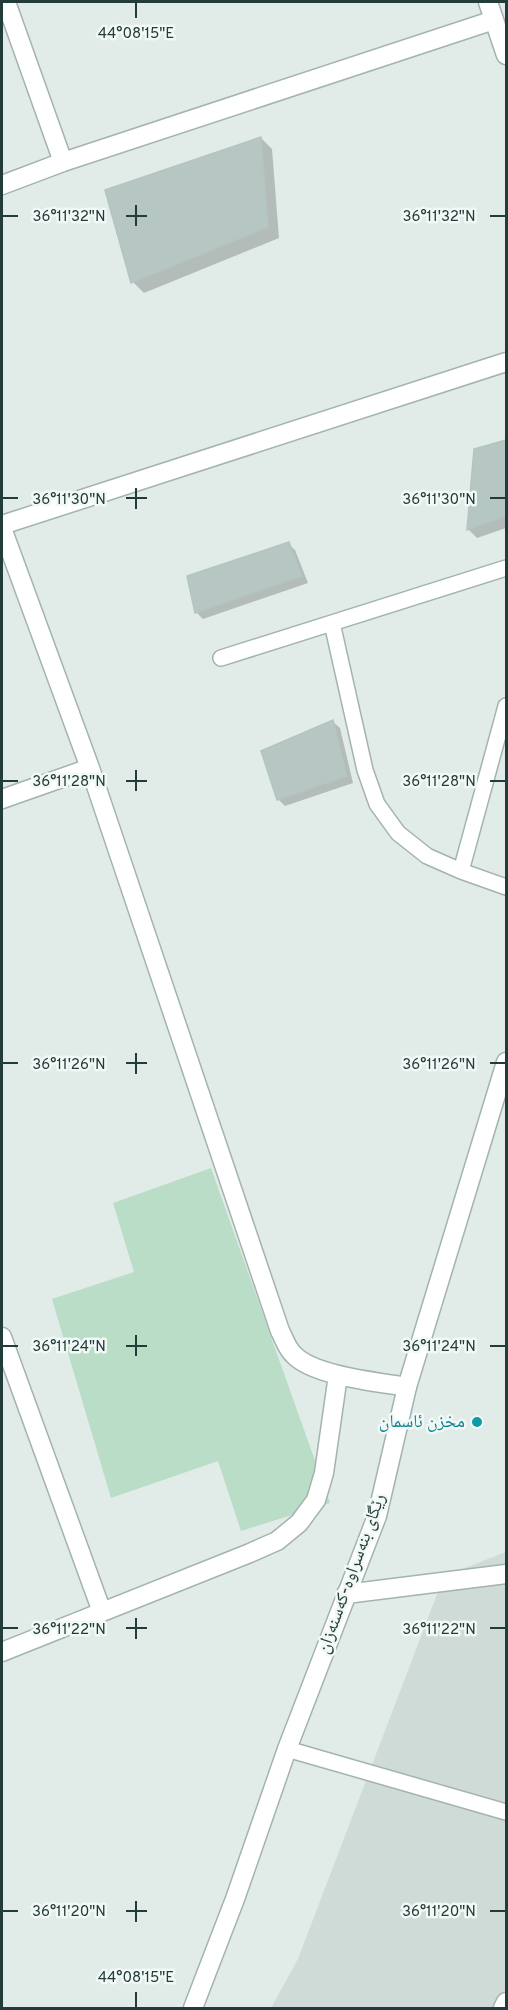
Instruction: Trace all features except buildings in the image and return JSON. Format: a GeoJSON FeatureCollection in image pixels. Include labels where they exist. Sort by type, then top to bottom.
{"type":"FeatureCollection","features":[{"type":"Feature","properties":{"kind":"street"},"geometry":{"type":"LineString","coordinates":[[6,2],[63,162]]}},
{"type":"Feature","properties":{"kind":"street"},"geometry":{"type":"LineString","coordinates":[[488,2],[507,55]]}},
{"type":"Feature","properties":{"kind":"street"},"geometry":{"type":"LineString","coordinates":[[2,184],[494,20]]}},
{"type":"Feature","properties":{"kind":"street"},"geometry":{"type":"LineString","coordinates":[[407,1387],[338,1375],[305,1364],[292,1354],[280,1331],[90,768],[2,526],[507,362]]}},
{"type":"Feature","properties":{"kind":"street"},"geometry":{"type":"LineString","coordinates":[[2,798],[90,768]]}},
{"type":"Feature","properties":{"kind":"street","name":"رێگای بنەسراوە-کەسنەزان"},"geometry":{"type":"LineString","coordinates":[[193,2008],[235,1899],[287,1749],[376,1516],[407,1387],[507,1062]]}},
{"type":"Feature","properties":{"kind":"street"},"geometry":{"type":"LineString","coordinates":[[2,1337],[102,1612]]}},
{"type":"Feature","properties":{"kind":"street"},"geometry":{"type":"LineString","coordinates":[[2,1652],[277,1541],[299,1523],[316,1500],[324,1473],[338,1375]]}},
{"type":"Feature","properties":{"kind":"street"},"geometry":{"type":"LineString","coordinates":[[346,1594],[507,1574]]}},
{"type":"Feature","properties":{"kind":"street"},"geometry":{"type":"LineString","coordinates":[[503,2008],[507,2002]]}},
{"type":"Feature","properties":{"kind":"lane"},"geometry":{"type":"LineString","coordinates":[[222,658],[507,568]]}},
{"type":"Feature","properties":{"kind":"lane"},"geometry":{"type":"LineString","coordinates":[[332,623],[364,770],[377,804],[398,833],[427,856],[507,887]]}},
{"type":"Feature","properties":{"kind":"lane"},"geometry":{"type":"LineString","coordinates":[[461,871],[507,706]]}},
{"type":"Feature","properties":{"kind":"lane"},"geometry":{"type":"LineString","coordinates":[[287,1749],[507,1812]]}},
{"type":"Feature","properties":{"kind":"shaded area"},"geometry":{"type":"Polygon","coordinates":[[[506,1552],[506,2008],[271,2008],[298,1959],[444,1576],[506,1552]]]}},
{"type":"Feature","properties":{"kind":"green space"},"geometry":{"type":"Polygon","coordinates":[[[211,1168],[330,1503],[241,1531],[218,1461],[111,1498],[52,1299],[134,1272],[113,1203],[211,1168]]]}},
{"type":"Feature","properties":{"kind":"place","name":"مخزن ئاسمان"},"geometry":{"type":"Point","coordinates":[477,1422]}}]}
